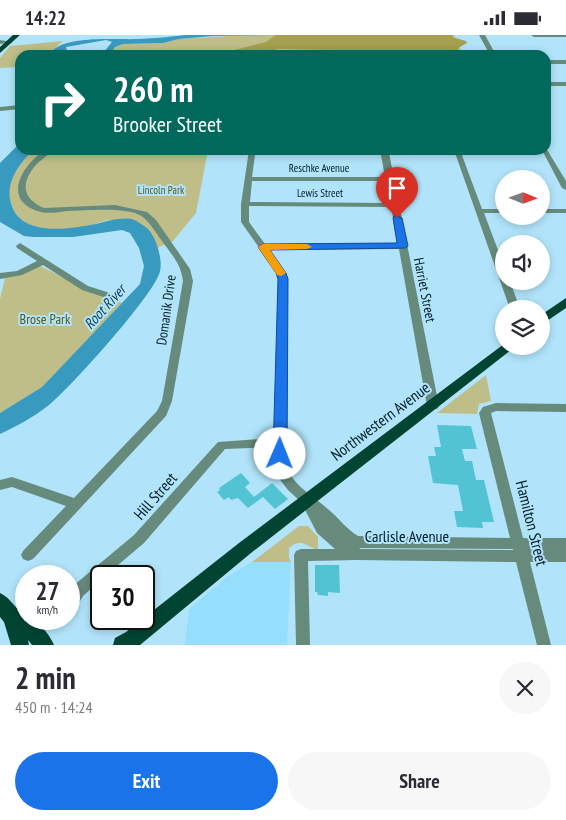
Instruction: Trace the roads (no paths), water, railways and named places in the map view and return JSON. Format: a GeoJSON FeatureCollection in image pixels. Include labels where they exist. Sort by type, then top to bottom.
{"type":"FeatureCollection","features":[{"type":"Feature","properties":{"kind":"main road"},"geometry":{"type":"LineString","coordinates":[[0,51],[17,35]]}},
{"type":"Feature","properties":{"kind":"main road"},"geometry":{"type":"LineString","coordinates":[[550,314],[566,302]]}},
{"type":"Feature","properties":{"kind":"main road","name":"Northwestern Avenue"},"geometry":{"type":"LineString","coordinates":[[128,643],[186,595],[498,355]]}},
{"type":"Feature","properties":{"kind":"main road"},"geometry":{"type":"LineString","coordinates":[[0,602],[12,618],[20,645]]}},
{"type":"Feature","properties":{"kind":"main road"},"geometry":{"type":"LineString","coordinates":[[12,618],[29,627],[45,645]]}},
{"type":"Feature","properties":{"kind":"street"},"geometry":{"type":"LineString","coordinates":[[482,35],[490,50]]}},
{"type":"Feature","properties":{"kind":"street"},"geometry":{"type":"LineString","coordinates":[[534,35],[566,35]]}},
{"type":"Feature","properties":{"kind":"street"},"geometry":{"type":"LineString","coordinates":[[0,41],[9,42]]}},
{"type":"Feature","properties":{"kind":"street"},"geometry":{"type":"LineString","coordinates":[[551,62],[566,62]]}},
{"type":"Feature","properties":{"kind":"street"},"geometry":{"type":"LineString","coordinates":[[551,84],[566,84]]}},
{"type":"Feature","properties":{"kind":"street"},"geometry":{"type":"LineString","coordinates":[[0,109],[15,108]]}},
{"type":"Feature","properties":{"kind":"street","name":"Domanik Drive"},"geometry":{"type":"LineString","coordinates":[[28,555],[162,413],[167,401],[188,275],[186,269],[165,239],[144,214],[115,207],[42,210],[32,207],[25,202],[22,196],[22,189],[25,173],[36,159],[42,155]]}},
{"type":"Feature","properties":{"kind":"street"},"geometry":{"type":"LineString","coordinates":[[251,155],[245,222],[281,273],[283,279],[281,470],[308,501]]}},
{"type":"Feature","properties":{"kind":"street","name":"Harriet Street"},"geometry":{"type":"LineString","coordinates":[[386,155],[433,406]]}},
{"type":"Feature","properties":{"kind":"street"},"geometry":{"type":"LineString","coordinates":[[459,155],[495,255]]}},
{"type":"Feature","properties":{"kind":"street"},"geometry":{"type":"LineString","coordinates":[[548,155],[566,188]]}},
{"type":"Feature","properties":{"kind":"street","name":"Reschke Avenue"},"geometry":{"type":"LineString","coordinates":[[248,179],[390,179]]}},
{"type":"Feature","properties":{"kind":"street","name":"Lewis Street"},"geometry":{"type":"LineString","coordinates":[[245,205],[394,205]]}},
{"type":"Feature","properties":{"kind":"street"},"geometry":{"type":"LineString","coordinates":[[479,211],[495,211]]}},
{"type":"Feature","properties":{"kind":"street"},"geometry":{"type":"LineString","coordinates":[[550,211],[566,211]]}},
{"type":"Feature","properties":{"kind":"street"},"geometry":{"type":"LineString","coordinates":[[20,246],[84,288],[113,297]]}},
{"type":"Feature","properties":{"kind":"street"},"geometry":{"type":"LineString","coordinates":[[263,247],[403,246]]}},
{"type":"Feature","properties":{"kind":"street"},"geometry":{"type":"LineString","coordinates":[[0,276],[18,273],[42,261]]}},
{"type":"Feature","properties":{"kind":"street","name":"Hamilton Street"},"geometry":{"type":"LineString","coordinates":[[544,645],[485,413],[487,410],[496,407],[566,408]]}},
{"type":"Feature","properties":{"kind":"street","name":"Hill Street"},"geometry":{"type":"LineString","coordinates":[[80,589],[140,539],[222,445],[280,442]]}},
{"type":"Feature","properties":{"kind":"street"},"geometry":{"type":"LineString","coordinates":[[0,485],[12,482],[76,504]]}},
{"type":"Feature","properties":{"kind":"street","name":"Carlisle Avenue"},"geometry":{"type":"LineString","coordinates":[[308,501],[324,513],[345,537],[356,542],[521,549],[566,555]]}},
{"type":"Feature","properties":{"kind":"street","name":"Carlisle Avenue"},"geometry":{"type":"LineString","coordinates":[[308,501],[314,520],[335,544],[360,555],[521,549],[566,544]]}},
{"type":"Feature","properties":{"kind":"street"},"geometry":{"type":"LineString","coordinates":[[303,645],[301,555],[360,555]]}},
{"type":"Feature","properties":{"kind":"park label","name":"Lincoln Park"},"geometry":{"type":"Point","coordinates":[161,190]}},
{"type":"Feature","properties":{"kind":"park label","name":"Brose Park"},"geometry":{"type":"Point","coordinates":[45,319]}},
{"type":"Feature","properties":{"kind":"water label","name":"Root River"},"geometry":{"type":"Point","coordinates":[105,307]}}]}
